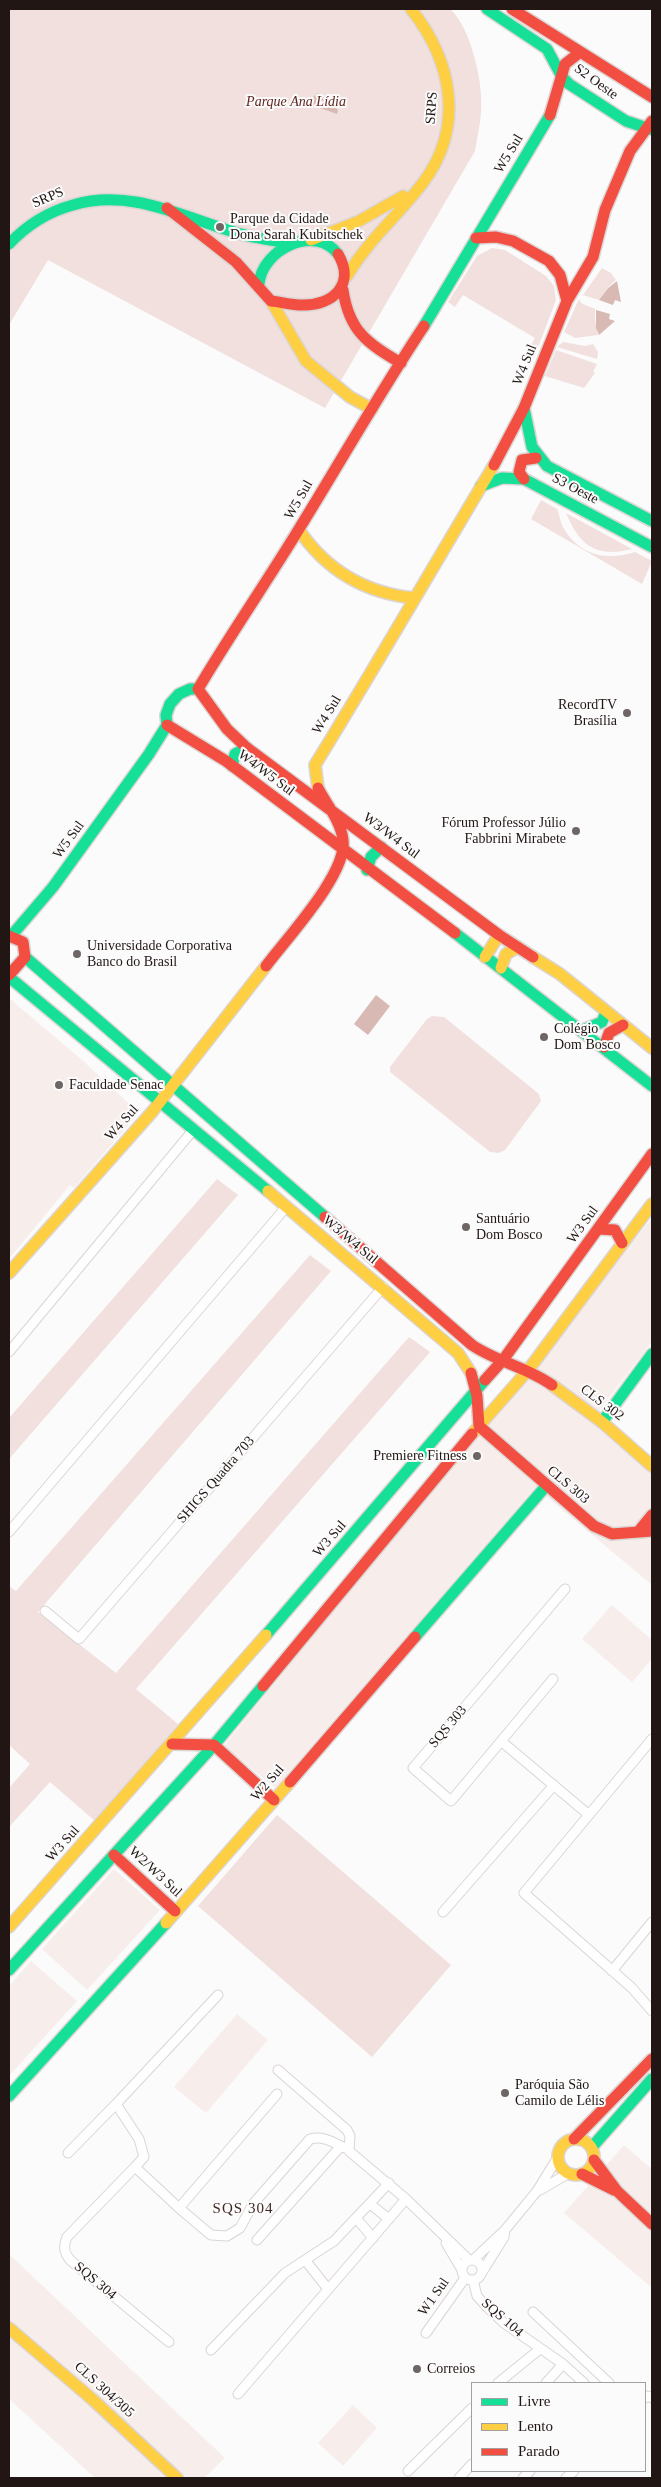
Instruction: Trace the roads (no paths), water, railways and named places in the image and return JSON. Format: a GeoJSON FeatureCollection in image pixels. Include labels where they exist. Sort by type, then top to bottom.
{"type":"FeatureCollection","features":[{"type":"Feature","properties":{"kind":"main road","name":"SRPS"},"geometry":{"type":"LineString","coordinates":[[347,276],[368,243],[422,184],[435,165],[450,115],[451,93],[443,65],[433,42],[411,9]]}},
{"type":"Feature","properties":{"kind":"main road","name":"S2 Oeste"},"geometry":{"type":"LineString","coordinates":[[487,9],[547,49],[562,77],[578,91],[626,121],[649,127]]}},
{"type":"Feature","properties":{"kind":"main road","name":"S2 Oeste"},"geometry":{"type":"LineString","coordinates":[[512,9],[652,97]]}},
{"type":"Feature","properties":{"kind":"main road","name":"W5 Sul"},"geometry":{"type":"LineString","coordinates":[[10,936],[53,887],[149,754],[167,725],[166,715],[170,704],[179,694],[190,689],[198,689],[227,640],[299,530],[553,110],[567,60],[579,52]]}},
{"type":"Feature","properties":{"kind":"main road","name":"W4 Sul"},"geometry":{"type":"LineString","coordinates":[[9,1273],[173,1087],[322,890],[339,864],[343,851],[339,825],[318,790],[315,780],[315,765],[481,486],[524,408],[567,301],[593,257],[605,210],[630,152],[649,127]]}},
{"type":"Feature","properties":{"kind":"main road","name":"SRPS"},"geometry":{"type":"LineString","coordinates":[[310,241],[372,217],[422,184]]}},
{"type":"Feature","properties":{"kind":"main road","name":"SRPS"},"geometry":{"type":"LineString","coordinates":[[9,244],[32,222],[44,214],[84,200],[117,198],[142,201],[167,208],[250,237],[290,243]]}},
{"type":"Feature","properties":{"kind":"main road","name":"SRPS"},"geometry":{"type":"LineString","coordinates":[[167,208],[225,251],[259,284]]}},
{"type":"Feature","properties":{"kind":"main road"},"geometry":{"type":"LineString","coordinates":[[476,238],[496,237],[513,241],[549,261],[560,275],[567,301]]}},
{"type":"Feature","properties":{"kind":"main road"},"geometry":{"type":"LineString","coordinates":[[372,409],[350,397],[306,361],[259,284],[259,276],[266,263],[290,243],[310,241],[323,244],[337,253],[342,258],[347,276],[343,290],[346,310],[353,328],[360,337],[400,363]]}},
{"type":"Feature","properties":{"kind":"main road"},"geometry":{"type":"LineString","coordinates":[[271,301],[294,305],[314,305],[328,302],[343,290]]}},
{"type":"Feature","properties":{"kind":"main road"},"geometry":{"type":"LineString","coordinates":[[524,408],[528,436],[536,458],[522,460],[519,472],[524,479]]}},
{"type":"Feature","properties":{"kind":"main road","name":"S3 Oeste"},"geometry":{"type":"LineString","coordinates":[[536,458],[547,466],[652,521]]}},
{"type":"Feature","properties":{"kind":"main road","name":"S3 Oeste"},"geometry":{"type":"LineString","coordinates":[[481,486],[502,478],[524,479],[652,547]]}},
{"type":"Feature","properties":{"kind":"main road"},"geometry":{"type":"LineString","coordinates":[[299,530],[312,552],[336,570],[376,592],[392,597],[414,598]]}},
{"type":"Feature","properties":{"kind":"main road","name":"W4/W5 Sul"},"geometry":{"type":"LineString","coordinates":[[198,689],[227,729],[247,748],[329,808]]}},
{"type":"Feature","properties":{"kind":"main road","name":"W4/W5 Sul"},"geometry":{"type":"LineString","coordinates":[[167,725],[175,733],[209,749],[343,851]]}},
{"type":"Feature","properties":{"kind":"main road"},"geometry":{"type":"LineString","coordinates":[[232,766],[235,754],[247,748]]}},
{"type":"Feature","properties":{"kind":"main road","name":"W3/W4 Sul"},"geometry":{"type":"LineString","coordinates":[[329,808],[499,935],[567,979],[652,1048]]}},
{"type":"Feature","properties":{"kind":"main road"},"geometry":{"type":"LineString","coordinates":[[367,870],[371,857],[381,847]]}},
{"type":"Feature","properties":{"kind":"main road"},"geometry":{"type":"LineString","coordinates":[[343,851],[583,1030],[652,1086]]}},
{"type":"Feature","properties":{"kind":"main road"},"geometry":{"type":"LineString","coordinates":[[485,957],[499,935]]}},
{"type":"Feature","properties":{"kind":"main road"},"geometry":{"type":"LineString","coordinates":[[10,936],[23,942],[25,957],[173,1087]]}},
{"type":"Feature","properties":{"kind":"main road"},"geometry":{"type":"LineString","coordinates":[[501,968],[505,955],[510,949],[518,947]]}},
{"type":"Feature","properties":{"kind":"main road"},"geometry":{"type":"LineString","coordinates":[[25,957],[9,976],[160,1102]]}},
{"type":"Feature","properties":{"kind":"main road"},"geometry":{"type":"LineString","coordinates":[[583,1030],[602,1022],[606,1012]]}},
{"type":"Feature","properties":{"kind":"main road"},"geometry":{"type":"LineString","coordinates":[[604,1047],[607,1034],[623,1025]]}},
{"type":"Feature","properties":{"kind":"main road","name":"W3/W4 Sul"},"geometry":{"type":"LineString","coordinates":[[173,1087],[472,1345],[484,1352],[529,1369]]}},
{"type":"Feature","properties":{"kind":"main road","name":"W3/W4 Sul"},"geometry":{"type":"LineString","coordinates":[[160,1102],[287,1206],[465,1360],[470,1368],[476,1391],[479,1426]]}},
{"type":"Feature","properties":{"kind":"main road","name":"W3 Sul"},"geometry":{"type":"LineString","coordinates":[[9,1927],[172,1744],[503,1360],[652,1154]]}},
{"type":"Feature","properties":{"kind":"main road"},"geometry":{"type":"LineString","coordinates":[[9,1970],[214,1745],[352,1565],[529,1369],[652,1204]]}},
{"type":"Feature","properties":{"kind":"main road"},"geometry":{"type":"LineString","coordinates":[[599,1229],[615,1230],[622,1243]]}},
{"type":"Feature","properties":{"kind":"main road"},"geometry":{"type":"LineString","coordinates":[[334,1246],[344,1235]]}},
{"type":"Feature","properties":{"kind":"main road"},"geometry":{"type":"LineString","coordinates":[[423,1322],[433,1312]]}},
{"type":"Feature","properties":{"kind":"main road"},"geometry":{"type":"LineString","coordinates":[[602,1422],[652,1354]]}},
{"type":"Feature","properties":{"kind":"main road","name":"CLS 302"},"geometry":{"type":"LineString","coordinates":[[529,1369],[602,1422],[652,1466]]}},
{"type":"Feature","properties":{"kind":"main road","name":"CLS 303"},"geometry":{"type":"LineString","coordinates":[[479,1426],[594,1526],[612,1534],[652,1531]]}},
{"type":"Feature","properties":{"kind":"main road","name":"W2 Sul"},"geometry":{"type":"LineString","coordinates":[[9,2096],[91,2008],[546,1486]]}},
{"type":"Feature","properties":{"kind":"main road"},"geometry":{"type":"LineString","coordinates":[[638,1532],[652,1515]]}},
{"type":"Feature","properties":{"kind":"main road"},"geometry":{"type":"LineString","coordinates":[[346,1543],[352,1565]]}},
{"type":"Feature","properties":{"kind":"main road"},"geometry":{"type":"LineString","coordinates":[[172,1744],[214,1745],[274,1800]]}},
{"type":"Feature","properties":{"kind":"main road","name":"W2/W3 Sul"},"geometry":{"type":"LineString","coordinates":[[114,1855],[175,1911]]}},
{"type":"Feature","properties":{"kind":"main road"},"geometry":{"type":"LineString","coordinates":[[616,2191],[582,2174],[569,2173],[560,2164],[558,2157],[563,2145],[574,2139],[652,2059]]}},
{"type":"Feature","properties":{"kind":"main road"},"geometry":{"type":"LineString","coordinates":[[592,2147],[652,2079]]}},
{"type":"Feature","properties":{"kind":"main road"},"geometry":{"type":"LineString","coordinates":[[574,2139],[581,2139],[592,2147],[594,2160],[616,2191],[652,2224]]}},
{"type":"Feature","properties":{"kind":"main road"},"geometry":{"type":"LineString","coordinates":[[582,2174],[592,2166],[594,2160]]}},
{"type":"Feature","properties":{"kind":"main road","name":"CLS 304/305"},"geometry":{"type":"LineString","coordinates":[[9,2328],[92,2398],[177,2478]]}},
{"type":"Feature","properties":{"kind":"street"},"geometry":{"type":"LineString","coordinates":[[9,1352],[194,1129]]}},
{"type":"Feature","properties":{"kind":"street"},"geometry":{"type":"LineString","coordinates":[[9,1532],[287,1206]]}},
{"type":"Feature","properties":{"kind":"street","name":"SHIGS Quadra 703"},"geometry":{"type":"LineString","coordinates":[[45,1611],[79,1639],[382,1287]]}},
{"type":"Feature","properties":{"kind":"street","name":"SQS 303"},"geometry":{"type":"LineString","coordinates":[[553,1679],[451,1800],[413,1768],[565,1589]]}},
{"type":"Feature","properties":{"kind":"street"},"geometry":{"type":"LineString","coordinates":[[652,1739],[524,1893],[632,1988],[652,2011]]}},
{"type":"Feature","properties":{"kind":"street"},"geometry":{"type":"LineString","coordinates":[[501,1740],[589,1815]]}},
{"type":"Feature","properties":{"kind":"street"},"geometry":{"type":"LineString","coordinates":[[443,1912],[554,1785]]}},
{"type":"Feature","properties":{"kind":"street"},"geometry":{"type":"LineString","coordinates":[[612,1971],[652,1922]]}},
{"type":"Feature","properties":{"kind":"street"},"geometry":{"type":"LineString","coordinates":[[68,2153],[218,1995]]}},
{"type":"Feature","properties":{"kind":"street"},"geometry":{"type":"LineString","coordinates":[[257,2240],[345,2148],[350,2136],[347,2130],[278,2070]]}},
{"type":"Feature","properties":{"kind":"street"},"geometry":{"type":"LineString","coordinates":[[179,2208],[277,2094]]}},
{"type":"Feature","properties":{"kind":"street","name":"SQS 304"},"geometry":{"type":"LineString","coordinates":[[116,2104],[139,2139],[144,2157],[66,2237],[65,2253],[70,2260],[169,2342]]}},
{"type":"Feature","properties":{"kind":"street"},"geometry":{"type":"LineString","coordinates":[[135,2167],[211,2235],[227,2236],[240,2228],[253,2204],[310,2139],[318,2137],[327,2139],[345,2148],[389,2183],[441,2234],[471,2260],[481,2264],[482,2272]]}},
{"type":"Feature","properties":{"kind":"street"},"geometry":{"type":"LineString","coordinates":[[467,2276],[462,2266],[505,2230],[537,2191],[558,2157]]}},
{"type":"Feature","properties":{"kind":"street"},"geometry":{"type":"LineString","coordinates":[[537,2191],[569,2173]]}},
{"type":"Feature","properties":{"kind":"street"},"geometry":{"type":"LineString","coordinates":[[211,2350],[285,2274],[334,2241],[389,2183]]}},
{"type":"Feature","properties":{"kind":"street"},"geometry":{"type":"LineString","coordinates":[[238,2394],[406,2199]]}},
{"type":"Feature","properties":{"kind":"street"},"geometry":{"type":"LineString","coordinates":[[370,2204],[389,2219]]}},
{"type":"Feature","properties":{"kind":"street"},"geometry":{"type":"LineString","coordinates":[[356,2218],[373,2238]]}},
{"type":"Feature","properties":{"kind":"street"},"geometry":{"type":"LineString","coordinates":[[467,2276],[481,2276],[504,2237],[505,2230]]}},
{"type":"Feature","properties":{"kind":"street"},"geometry":{"type":"LineString","coordinates":[[441,2234],[467,2276]]}},
{"type":"Feature","properties":{"kind":"street"},"geometry":{"type":"LineString","coordinates":[[305,2260],[328,2290]]}},
{"type":"Feature","properties":{"kind":"street","name":"W1 Sul"},"geometry":{"type":"LineString","coordinates":[[426,2332],[467,2276]]}},
{"type":"Feature","properties":{"kind":"street","name":"SQS 104"},"geometry":{"type":"LineString","coordinates":[[467,2276],[476,2296],[504,2323],[563,2364],[583,2382]]}},
{"type":"Feature","properties":{"kind":"street"},"geometry":{"type":"LineString","coordinates":[[533,2312],[608,2382]]}},
{"type":"Feature","properties":{"kind":"street"},"geometry":{"type":"LineString","coordinates":[[499,2382],[540,2349]]}},
{"type":"Feature","properties":{"kind":"street"},"geometry":{"type":"LineString","coordinates":[[547,2382],[563,2364]]}},
{"type":"Feature","properties":{"kind":"street"},"geometry":{"type":"LineString","coordinates":[[408,2471],[471,2409]]}},
{"type":"Feature","properties":{"kind":"street"},"geometry":{"type":"LineString","coordinates":[[459,2478],[471,2465]]}},
{"type":"Feature","properties":{"kind":"place","name":"Parque da Cidade Dona Sarah Kubitschek"},"geometry":{"type":"Point","coordinates":[220,227]}},
{"type":"Feature","properties":{"kind":"place","name":"RecordTV Brasília"},"geometry":{"type":"Point","coordinates":[627,713]}},
{"type":"Feature","properties":{"kind":"place","name":"Fórum Professor Júlio Fabbrini Mirabete"},"geometry":{"type":"Point","coordinates":[576,831]}},
{"type":"Feature","properties":{"kind":"place","name":"Universidade Corporativa Banco do Brasil"},"geometry":{"type":"Point","coordinates":[77,954]}},
{"type":"Feature","properties":{"kind":"place","name":"Colégio Dom Bosco"},"geometry":{"type":"Point","coordinates":[544,1037]}},
{"type":"Feature","properties":{"kind":"place","name":"Faculdade Senac"},"geometry":{"type":"Point","coordinates":[59,1085]}},
{"type":"Feature","properties":{"kind":"place","name":"Santuário Dom Bosco"},"geometry":{"type":"Point","coordinates":[466,1227]}},
{"type":"Feature","properties":{"kind":"place","name":"Premiere Fitness"},"geometry":{"type":"Point","coordinates":[477,1456]}},
{"type":"Feature","properties":{"kind":"place","name":"Paróquia São Camilo de Lélis"},"geometry":{"type":"Point","coordinates":[505,2093]}},
{"type":"Feature","properties":{"kind":"place","name":"Correios"},"geometry":{"type":"Point","coordinates":[417,2369]}},
{"type":"Feature","properties":{"kind":"district","name":"SQS 304"},"geometry":{"type":"Point","coordinates":[243,2209]}},
{"type":"Feature","properties":{"kind":"park label","name":"Parque Ana Lídia"},"geometry":{"type":"Point","coordinates":[296,102]}}]}
